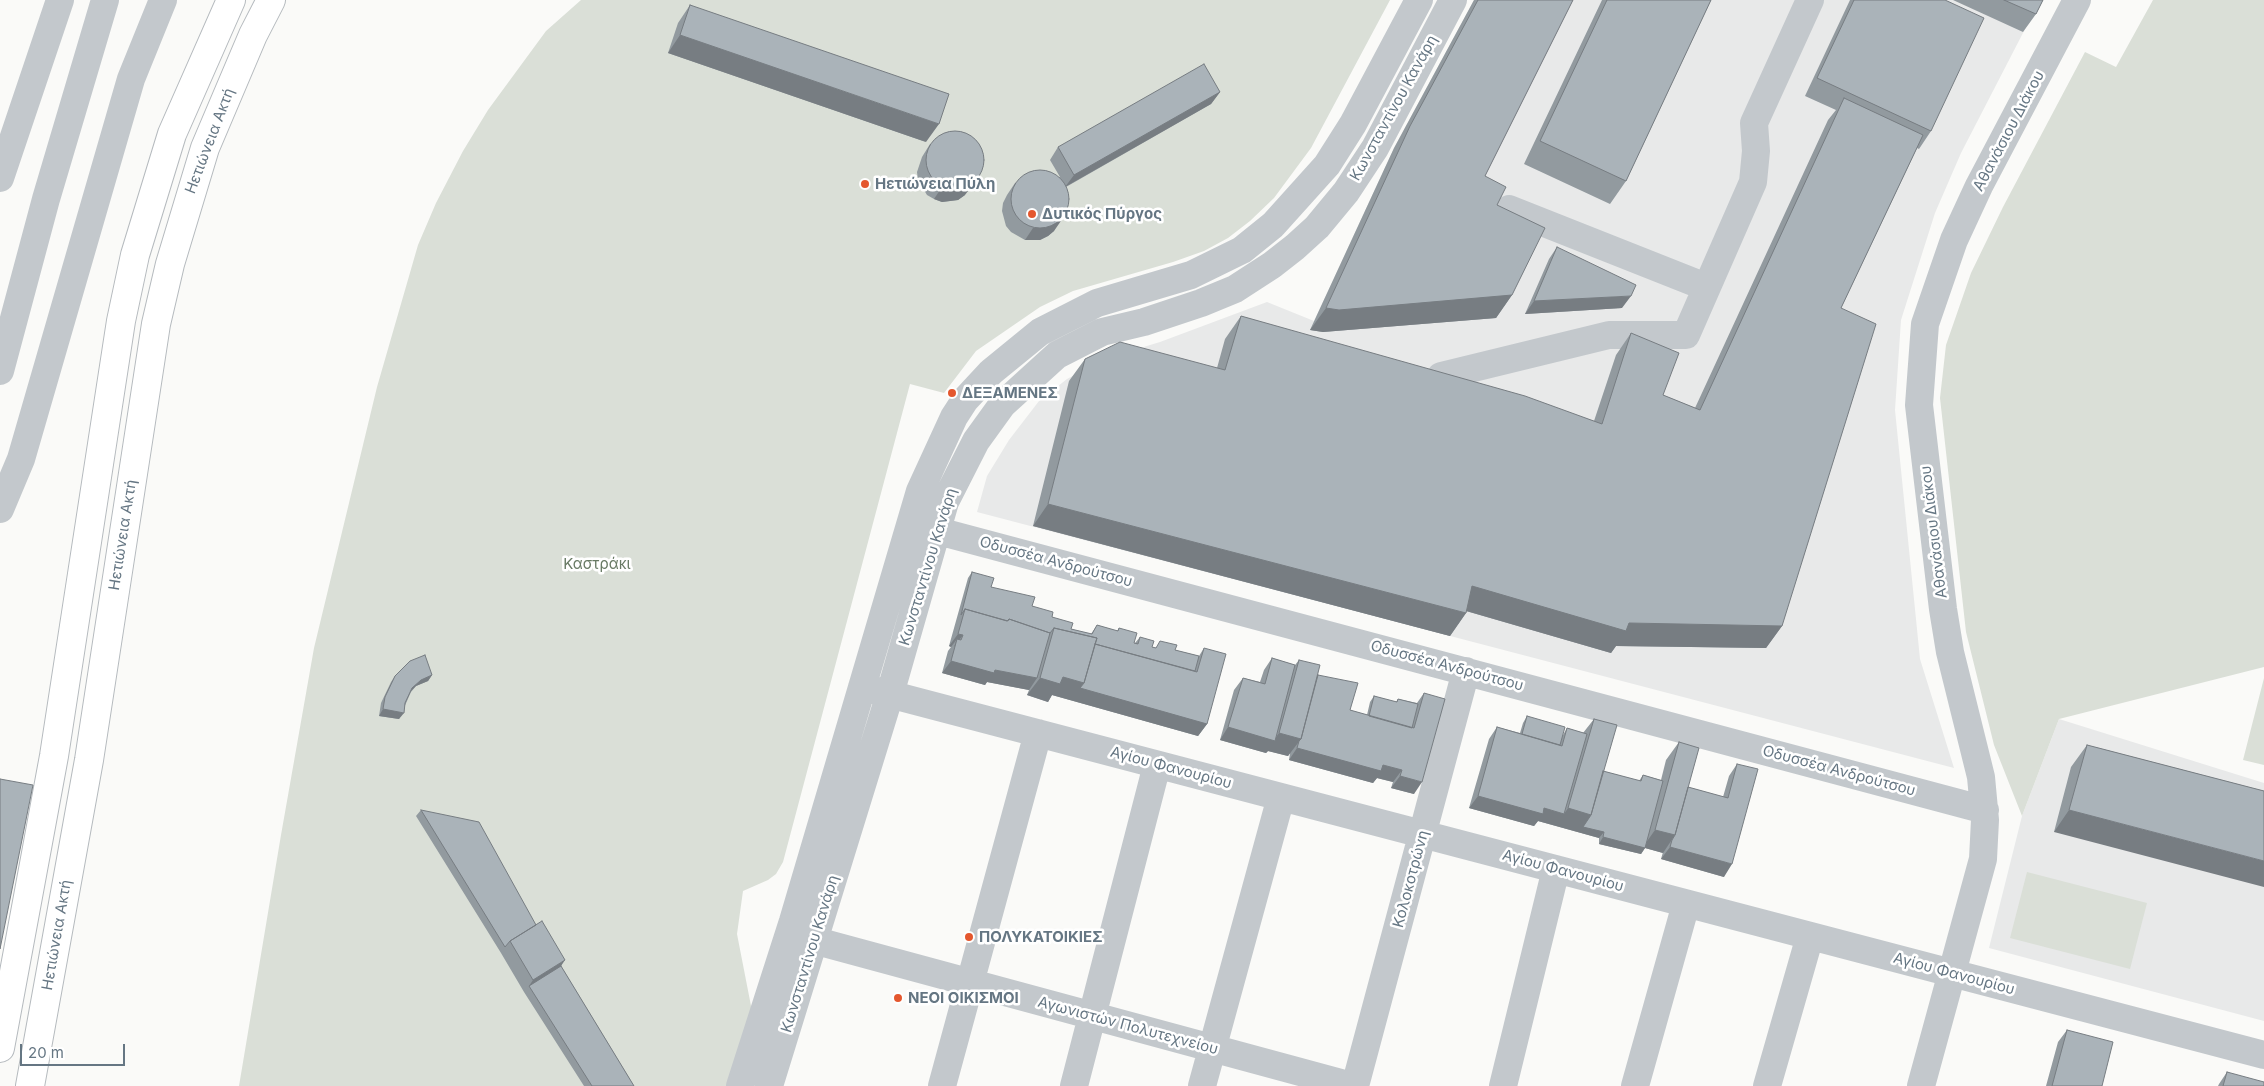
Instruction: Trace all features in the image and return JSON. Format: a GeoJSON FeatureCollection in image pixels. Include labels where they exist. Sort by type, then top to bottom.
{"type":"FeatureCollection","features":[{"type":"Feature","properties":{"kind":"main road"},"geometry":{"type":"LineString","coordinates":[[0,1048],[52,765],[121,321],[135,255],[172,134],[231,0]]}},
{"type":"Feature","properties":{"kind":"main road","name":"Ηετιώνεια Ακτή"},"geometry":{"type":"LineString","coordinates":[[30,1086],[89,760],[156,324],[166,281],[205,148],[253,35],[271,0]]}},
{"type":"Feature","properties":{"kind":"street"},"geometry":{"type":"LineString","coordinates":[[0,178],[60,0]]}},
{"type":"Feature","properties":{"kind":"street"},"geometry":{"type":"LineString","coordinates":[[0,371],[46,199],[105,0]]}},
{"type":"Feature","properties":{"kind":"street"},"geometry":{"type":"LineString","coordinates":[[0,509],[21,459],[131,79],[163,0]]}},
{"type":"Feature","properties":{"kind":"street","name":"Κωνσταντίνου Κανάρη"},"geometry":{"type":"LineString","coordinates":[[740,1086],[789,934],[910,524],[931,462],[954,417],[978,384],[1005,359],[1040,332],[1097,303],[1191,275],[1242,250],[1272,225],[1302,195],[1327,165],[1353,124],[1418,0]]}},
{"type":"Feature","properties":{"kind":"street","name":"Κωνσταντίνου Κανάρη"},"geometry":{"type":"LineString","coordinates":[[769,1086],[890,694],[945,502],[957,475],[976,441],[1002,405],[1056,355],[1102,332],[1182,309],[1235,289],[1272,265],[1317,227],[1346,192],[1375,148],[1453,0]]}},
{"type":"Feature","properties":{"kind":"street"},"geometry":{"type":"LineString","coordinates":[[1441,376],[1609,335],[1686,335],[1753,182],[1756,151],[1754,122],[1810,0]]}},
{"type":"Feature","properties":{"kind":"street","name":"Αθανάσιου Διάκου"},"geometry":{"type":"LineString","coordinates":[[1921,1086],[1983,859],[1985,810],[1981,777],[1950,652],[1942,601],[1919,405],[1925,324],[1954,240],[1974,195],[2077,0]]}},
{"type":"Feature","properties":{"kind":"street"},"geometry":{"type":"LineString","coordinates":[[1509,209],[1706,288]]}},
{"type":"Feature","properties":{"kind":"street","name":"Οδυσσέα Ανδρούτσου"},"geometry":{"type":"LineString","coordinates":[[910,524],[1985,810]]}},
{"type":"Feature","properties":{"kind":"street","name":"Κολοκοτρώνη"},"geometry":{"type":"LineString","coordinates":[[1354,1086],[1466,671]]}},
{"type":"Feature","properties":{"kind":"street","name":"Αγίου Φανουρίου"},"geometry":{"type":"LineString","coordinates":[[862,687],[2264,1055]]}},
{"type":"Feature","properties":{"kind":"street"},"geometry":{"type":"LineString","coordinates":[[942,1086],[1038,733]]}},
{"type":"Feature","properties":{"kind":"street"},"geometry":{"type":"LineString","coordinates":[[1074,1086],[1157,764]]}},
{"type":"Feature","properties":{"kind":"street"},"geometry":{"type":"LineString","coordinates":[[1202,1086],[1281,797]]}},
{"type":"Feature","properties":{"kind":"street"},"geometry":{"type":"LineString","coordinates":[[1503,1086],[1556,870]]}},
{"type":"Feature","properties":{"kind":"street"},"geometry":{"type":"LineString","coordinates":[[1635,1086],[1686,904]]}},
{"type":"Feature","properties":{"kind":"street","name":"Αγωνιστών Πολυτεχνείου"},"geometry":{"type":"LineString","coordinates":[[789,934],[1354,1086]]}},
{"type":"Feature","properties":{"kind":"street"},"geometry":{"type":"LineString","coordinates":[[1767,1086],[1810,936]]}},
{"type":"Feature","properties":{"kind":"shaded area"},"geometry":{"type":"Polygon","coordinates":[[[1474,0],[2040,0],[1961,153],[1935,213],[1901,320],[1895,410],[1920,659],[1954,768],[977,512],[987,476],[1009,440],[1039,401],[1067,379],[1104,359],[1160,342],[1267,302],[1314,321],[1394,148],[1474,0]]]}},
{"type":"Feature","properties":{"kind":"shaded area"},"geometry":{"type":"Polygon","coordinates":[[[2059,719],[2264,783],[2264,1021],[1989,948],[2022,816],[2059,719]]]}},
{"type":"Feature","properties":{"kind":"green space","name":"Καστράκι"},"geometry":{"type":"Polygon","coordinates":[[[581,0],[1390,0],[1311,148],[1274,198],[1250,221],[1228,238],[1204,251],[1073,291],[1040,307],[976,351],[944,393],[910,384],[783,862],[776,874],[768,880],[743,891],[737,934],[752,1011],[729,1086],[239,1086],[314,648],[377,387],[418,245],[436,203],[463,151],[488,110],[546,31],[581,0]]]}},
{"type":"Feature","properties":{"kind":"green space"},"geometry":{"type":"Polygon","coordinates":[[[2153,0],[2264,0],[2264,667],[2059,719],[2022,816],[1994,745],[1966,632],[1940,398],[1946,345],[1971,273],[2003,207],[2085,52],[2116,67],[2153,0]]]}},
{"type":"Feature","properties":{"kind":"green space"},"geometry":{"type":"Polygon","coordinates":[[[2264,678],[2264,765],[2243,760],[2264,678]]]}},
{"type":"Feature","properties":{"kind":"green space"},"geometry":{"type":"Polygon","coordinates":[[[2027,872],[2147,903],[2130,969],[2010,938],[2027,872]]]}},
{"type":"Feature","properties":{"kind":"building"},"geometry":{"type":"Polygon","coordinates":[[[1478,0],[1573,0],[1485,176],[1506,187],[1497,205],[1545,228],[1512,295],[1339,310],[1326,308],[1410,126],[1478,0]]]}},
{"type":"Feature","properties":{"kind":"building"},"geometry":{"type":"Polygon","coordinates":[[[1607,0],[1711,0],[1626,181],[1540,141],[1607,0]]]}},
{"type":"Feature","properties":{"kind":"building"},"geometry":{"type":"Polygon","coordinates":[[[1854,0],[1945,0],[1984,18],[1931,131],[1817,78],[1854,0]]]}},
{"type":"Feature","properties":{"kind":"building"},"geometry":{"type":"Polygon","coordinates":[[[2004,0],[2043,0],[2036,14],[2004,0]]]}},
{"type":"Feature","properties":{"kind":"building"},"geometry":{"type":"Polygon","coordinates":[[[690,5],[949,94],[939,124],[680,35],[690,5]]]}},
{"type":"Feature","properties":{"kind":"building"},"geometry":{"type":"Polygon","coordinates":[[[1204,64],[1220,92],[1074,175],[1058,147],[1204,64]]]}},
{"type":"Feature","properties":{"kind":"building"},"geometry":{"type":"Polygon","coordinates":[[[1844,98],[1923,135],[1841,308],[1876,324],[1782,626],[1629,623],[1626,631],[1472,586],[1466,613],[1048,504],[1085,359],[1120,342],[1225,370],[1241,316],[1525,396],[1602,424],[1631,333],[1679,353],[1663,395],[1700,410],[1844,98]]]}},
{"type":"Feature","properties":{"kind":"building"},"geometry":{"type":"Polygon","coordinates":[[[955,131],[966,133],[979,144],[984,160],[982,171],[971,184],[955,189],[944,187],[931,176],[926,160],[928,149],[939,136],[955,131]]]}},
{"type":"Feature","properties":{"kind":"building","name":"Δυτικός Πύργος"},"geometry":{"type":"Polygon","coordinates":[[[1040,170],[1051,172],[1064,183],[1069,199],[1067,210],[1056,223],[1040,228],[1029,226],[1016,215],[1011,199],[1013,188],[1024,175],[1040,170]]]}},
{"type":"Feature","properties":{"kind":"building"},"geometry":{"type":"Polygon","coordinates":[[[1557,247],[1636,285],[1631,296],[1534,301],[1557,247]]]}},
{"type":"Feature","properties":{"kind":"building"},"geometry":{"type":"Polygon","coordinates":[[[972,572],[994,578],[991,587],[1035,597],[1032,606],[1053,612],[1052,617],[1073,623],[1071,629],[1092,634],[1097,625],[1118,631],[1119,628],[1137,633],[1134,643],[1138,644],[1140,637],[1154,641],[1152,647],[1156,648],[1160,641],[1177,645],[1175,650],[1199,656],[1195,671],[1095,644],[1097,638],[1054,628],[1050,633],[1009,619],[1007,621],[965,609],[961,615],[972,572]]]}},
{"type":"Feature","properties":{"kind":"building"},"geometry":{"type":"Polygon","coordinates":[[[965,609],[1008,621],[1009,619],[1050,633],[1037,678],[995,670],[994,673],[951,661],[957,639],[961,640],[963,635],[958,634],[965,609]]]}},
{"type":"Feature","properties":{"kind":"building"},"geometry":{"type":"Polygon","coordinates":[[[1054,628],[1097,638],[1084,683],[1063,677],[1060,684],[1040,678],[1054,628]]]}},
{"type":"Feature","properties":{"kind":"building"},"geometry":{"type":"Polygon","coordinates":[[[1095,644],[1197,672],[1204,648],[1226,654],[1207,724],[1080,688],[1084,683],[1095,644]]]}},
{"type":"Feature","properties":{"kind":"building"},"geometry":{"type":"Polygon","coordinates":[[[425,655],[432,675],[421,680],[412,688],[405,703],[404,713],[383,709],[385,697],[395,676],[410,661],[425,655]]]}},
{"type":"Feature","properties":{"kind":"building"},"geometry":{"type":"Polygon","coordinates":[[[1272,658],[1295,665],[1275,741],[1228,727],[1243,678],[1265,684],[1272,658]]]}},
{"type":"Feature","properties":{"kind":"building"},"geometry":{"type":"Polygon","coordinates":[[[1299,660],[1320,665],[1301,739],[1279,733],[1299,660]]]}},
{"type":"Feature","properties":{"kind":"building"},"geometry":{"type":"Polygon","coordinates":[[[1318,675],[1358,683],[1350,710],[1414,728],[1424,693],[1445,699],[1422,782],[1400,776],[1402,770],[1383,765],[1381,771],[1297,748],[1318,675]]]}},
{"type":"Feature","properties":{"kind":"building"},"geometry":{"type":"Polygon","coordinates":[[[1374,696],[1397,702],[1398,699],[1418,704],[1412,728],[1369,716],[1374,696]]]}},
{"type":"Feature","properties":{"kind":"building"},"geometry":{"type":"Polygon","coordinates":[[[1527,716],[1565,727],[1560,745],[1522,734],[1527,716]]]}},
{"type":"Feature","properties":{"kind":"building"},"geometry":{"type":"Polygon","coordinates":[[[1594,719],[1617,725],[1591,815],[1568,808],[1594,719]]]}},
{"type":"Feature","properties":{"kind":"building"},"geometry":{"type":"Polygon","coordinates":[[[1497,727],[1562,746],[1567,728],[1587,734],[1564,814],[1544,808],[1543,814],[1478,796],[1497,727]]]}},
{"type":"Feature","properties":{"kind":"building"},"geometry":{"type":"Polygon","coordinates":[[[1679,742],[1699,748],[1675,835],[1655,830],[1679,742]]]}},
{"type":"Feature","properties":{"kind":"building"},"geometry":{"type":"Polygon","coordinates":[[[2087,745],[2264,791],[2264,861],[2069,810],[2087,745]]]}},
{"type":"Feature","properties":{"kind":"building"},"geometry":{"type":"Polygon","coordinates":[[[1737,764],[1758,769],[1732,864],[1670,847],[1688,787],[1728,798],[1737,764]]]}},
{"type":"Feature","properties":{"kind":"building"},"geometry":{"type":"Polygon","coordinates":[[[1603,771],[1641,781],[1643,775],[1663,781],[1645,848],[1603,837],[1604,832],[1583,827],[1591,815],[1603,771]]]}},
{"type":"Feature","properties":{"kind":"building"},"geometry":{"type":"Polygon","coordinates":[[[0,779],[33,785],[0,949],[0,779]]]}},
{"type":"Feature","properties":{"kind":"building"},"geometry":{"type":"Polygon","coordinates":[[[421,810],[479,822],[536,925],[510,941],[505,947],[421,810]]]}},
{"type":"Feature","properties":{"kind":"building"},"geometry":{"type":"Polygon","coordinates":[[[542,921],[565,960],[533,980],[510,941],[542,921]]]}},
{"type":"Feature","properties":{"kind":"building"},"geometry":{"type":"Polygon","coordinates":[[[561,966],[634,1086],[592,1086],[529,986],[561,966]]]}},
{"type":"Feature","properties":{"kind":"building"},"geometry":{"type":"Polygon","coordinates":[[[2067,1030],[2113,1042],[2102,1086],[2052,1086],[2067,1030]]]}},
{"type":"Feature","properties":{"kind":"building"},"geometry":{"type":"Polygon","coordinates":[[[2227,1072],[2264,1082],[2264,1086],[2223,1086],[2227,1072]]]}},
{"type":"Feature","properties":{"kind":"place","name":"Ηετιώνεια Πύλη"},"geometry":{"type":"Point","coordinates":[865,184]}},
{"type":"Feature","properties":{"kind":"place","name":"Δυτικός Πύργος"},"geometry":{"type":"Point","coordinates":[1032,214]}},
{"type":"Feature","properties":{"kind":"place","name":"ΔΕΞΑΜΕΝΕΣ"},"geometry":{"type":"Point","coordinates":[952,393]}},
{"type":"Feature","properties":{"kind":"place","name":"ΠΟΛΥΚΑΤΟΙΚΙΕΣ"},"geometry":{"type":"Point","coordinates":[969,937]}},
{"type":"Feature","properties":{"kind":"place","name":"ΝΕΟΙ ΟΙΚΙΣΜΟΙ"},"geometry":{"type":"Point","coordinates":[898,998]}}]}
